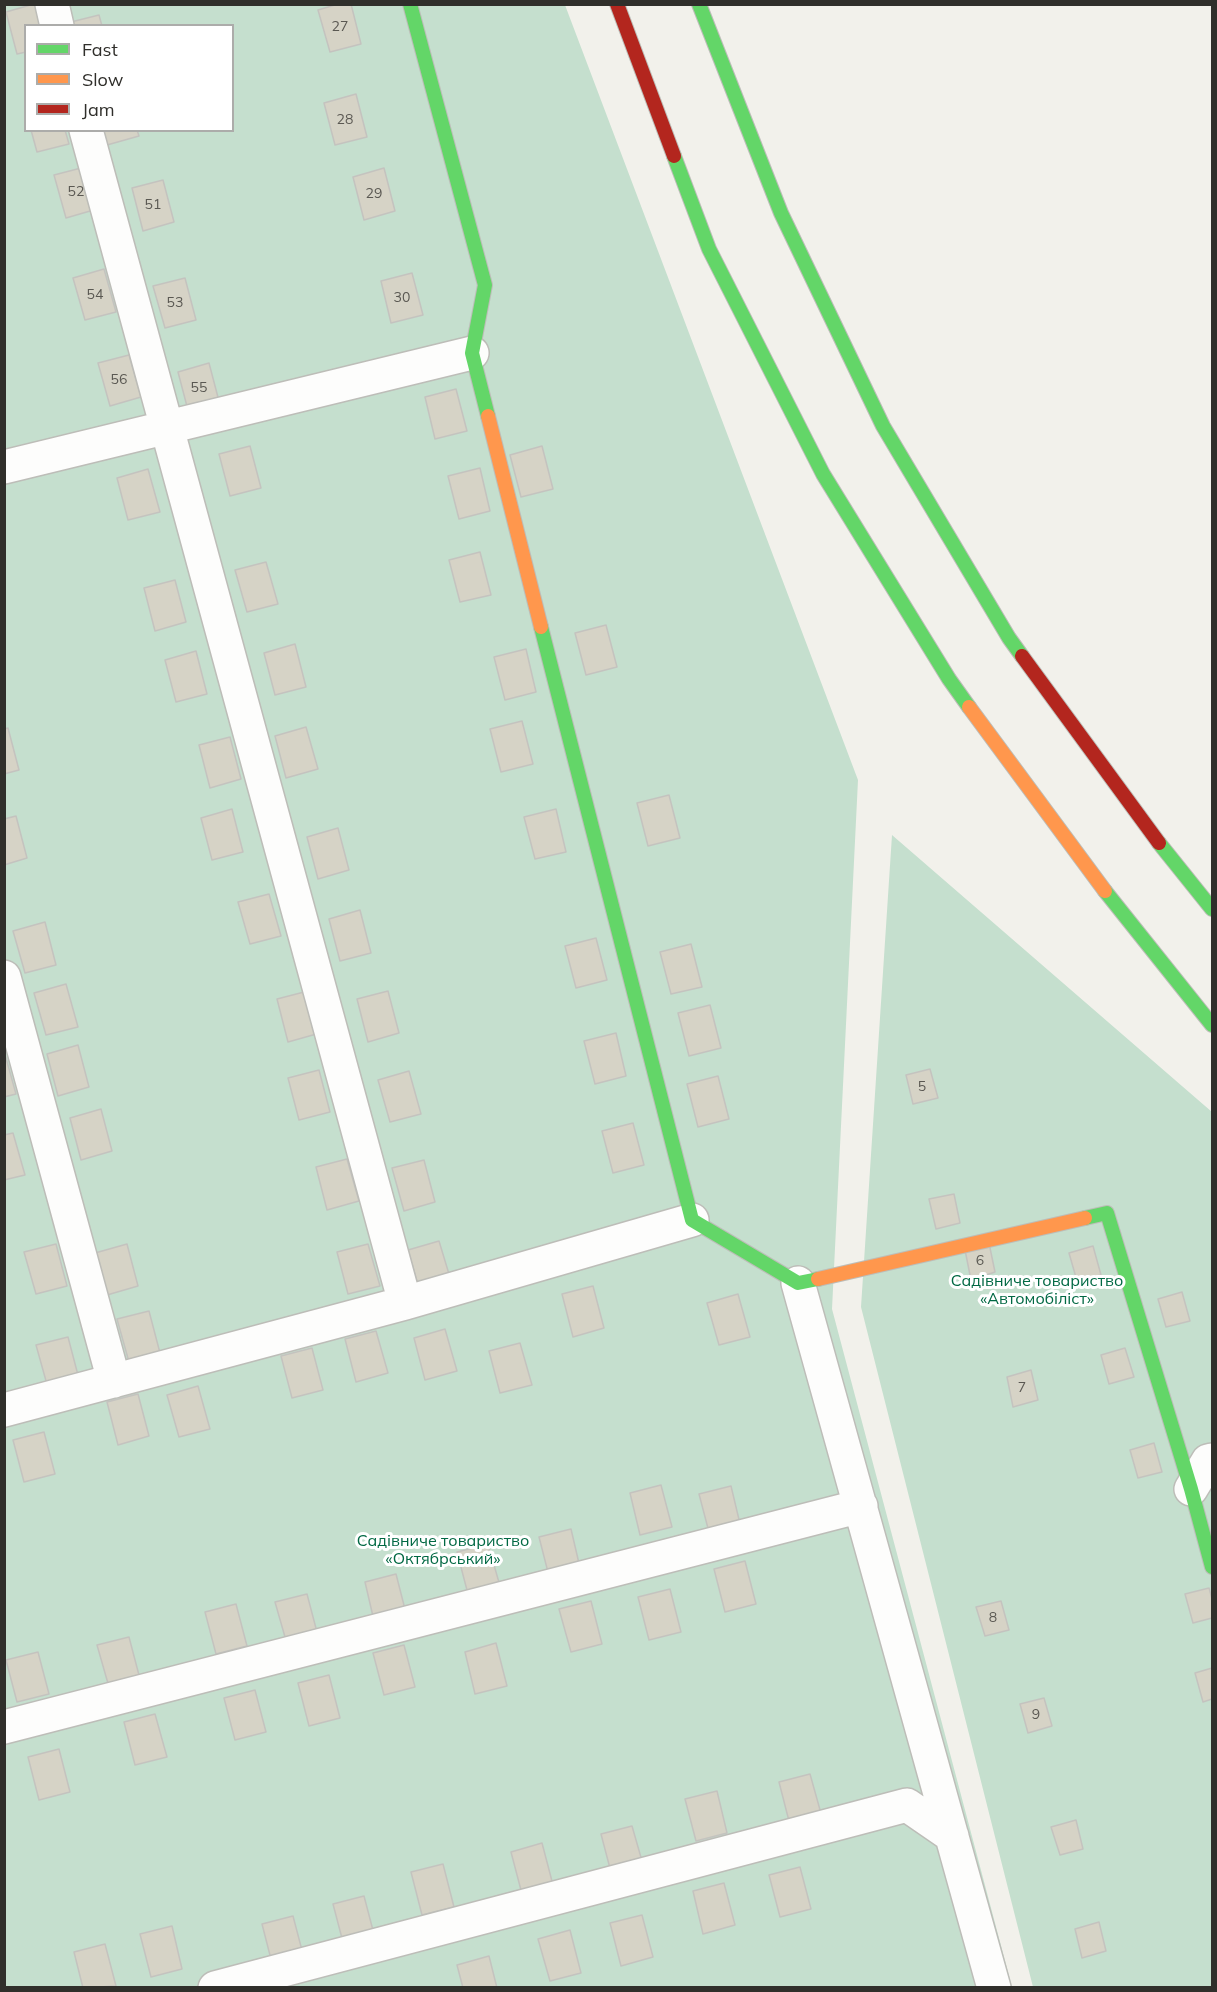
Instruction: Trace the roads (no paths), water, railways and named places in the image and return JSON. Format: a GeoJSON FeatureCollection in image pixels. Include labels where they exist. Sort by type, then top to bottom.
{"type":"FeatureCollection","features":[{"type":"Feature","properties":{"kind":"main road"},"geometry":{"type":"LineString","coordinates":[[410,4],[485,285],[472,353],[692,1220],[798,1283],[1107,1213],[1191,1489],[1212,1567]]}},
{"type":"Feature","properties":{"kind":"main road"},"geometry":{"type":"LineString","coordinates":[[617,4],[710,249],[824,474],[949,679],[1085,866],[1212,1025]]}},
{"type":"Feature","properties":{"kind":"main road"},"geometry":{"type":"LineString","coordinates":[[699,4],[781,213],[883,426],[1009,638],[1143,823],[1212,909]]}},
{"type":"Feature","properties":{"kind":"street"},"geometry":{"type":"LineString","coordinates":[[52,4],[57,24]]}},
{"type":"Feature","properties":{"kind":"street"},"geometry":{"type":"LineString","coordinates":[[87,132],[405,1304]]}},
{"type":"Feature","properties":{"kind":"street"},"geometry":{"type":"LineString","coordinates":[[4,467],[472,353]]}},
{"type":"Feature","properties":{"kind":"street"},"geometry":{"type":"LineString","coordinates":[[4,976],[114,1381]]}},
{"type":"Feature","properties":{"kind":"street"},"geometry":{"type":"LineString","coordinates":[[4,1410],[405,1304],[692,1220]]}},
{"type":"Feature","properties":{"kind":"street"},"geometry":{"type":"LineString","coordinates":[[798,1283],[994,1988]]}},
{"type":"Feature","properties":{"kind":"street"},"geometry":{"type":"LineString","coordinates":[[1191,1489],[1208,1461],[1212,1460]]}},
{"type":"Feature","properties":{"kind":"street"},"geometry":{"type":"LineString","coordinates":[[4,1727],[861,1506]]}},
{"type":"Feature","properties":{"kind":"street"},"geometry":{"type":"LineString","coordinates":[[215,1988],[907,1805],[952,1836]]}},
{"type":"Feature","properties":{"kind":"park label","name":"Садівниче товариство «Автомобіліст»"},"geometry":{"type":"Point","coordinates":[1037,1290]}},
{"type":"Feature","properties":{"kind":"park label","name":"Садівниче товариство «Октябрський»"},"geometry":{"type":"Point","coordinates":[443,1550]}}]}
